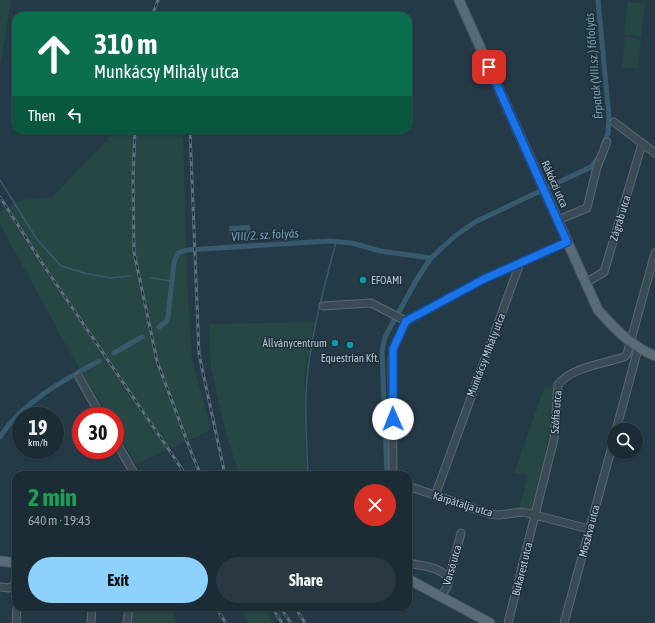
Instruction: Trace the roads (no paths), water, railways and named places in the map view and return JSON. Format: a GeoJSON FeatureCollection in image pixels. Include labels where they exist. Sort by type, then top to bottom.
{"type":"FeatureCollection","features":[{"type":"Feature","properties":{"kind":"main road","name":"Rákóczi utca"},"geometry":{"type":"LineString","coordinates":[[459,0],[598,310],[635,346],[655,356]]}},
{"type":"Feature","properties":{"kind":"main road"},"geometry":{"type":"LineString","coordinates":[[0,561],[12,562]]}},
{"type":"Feature","properties":{"kind":"main road"},"geometry":{"type":"LineString","coordinates":[[412,581],[490,623]]}},
{"type":"Feature","properties":{"kind":"street"},"geometry":{"type":"LineString","coordinates":[[614,122],[655,153]]}},
{"type":"Feature","properties":{"kind":"street"},"geometry":{"type":"LineString","coordinates":[[558,220],[587,208],[597,167],[607,142]]}},
{"type":"Feature","properties":{"kind":"street","name":"Zágráb utca"},"geometry":{"type":"LineString","coordinates":[[585,283],[604,272],[642,144]]}},
{"type":"Feature","properties":{"kind":"street"},"geometry":{"type":"LineString","coordinates":[[393,471],[393,349],[406,321],[484,279],[567,242]]}},
{"type":"Feature","properties":{"kind":"street"},"geometry":{"type":"LineString","coordinates":[[618,423],[635,358],[635,346],[655,253]]}},
{"type":"Feature","properties":{"kind":"street","name":"Munkácsy Mihály utca"},"geometry":{"type":"LineString","coordinates":[[435,496],[520,264]]}},
{"type":"Feature","properties":{"kind":"street"},"geometry":{"type":"LineString","coordinates":[[323,306],[371,303],[406,321]]}},
{"type":"Feature","properties":{"kind":"street"},"geometry":{"type":"LineString","coordinates":[[635,346],[627,354],[635,358]]}},
{"type":"Feature","properties":{"kind":"street","name":"Szófia utca"},"geometry":{"type":"LineString","coordinates":[[536,514],[554,439],[558,385],[563,377],[572,372],[624,357],[627,354]]}},
{"type":"Feature","properties":{"kind":"street"},"geometry":{"type":"LineString","coordinates":[[79,377],[96,407]]}},
{"type":"Feature","properties":{"kind":"street"},"geometry":{"type":"LineString","coordinates":[[124,456],[133,471]]}},
{"type":"Feature","properties":{"kind":"street","name":"Moszkva utca"},"geometry":{"type":"LineString","coordinates":[[564,623],[608,459]]}},
{"type":"Feature","properties":{"kind":"street","name":"Kárpátalja utca"},"geometry":{"type":"LineString","coordinates":[[412,487],[490,514],[500,515],[523,512],[536,514],[589,529]]}},
{"type":"Feature","properties":{"kind":"street","name":"Bukarest utca"},"geometry":{"type":"LineString","coordinates":[[508,623],[536,514]]}},
{"type":"Feature","properties":{"kind":"street","name":"Varsó utca"},"geometry":{"type":"LineString","coordinates":[[441,596],[447,586],[461,533]]}},
{"type":"Feature","properties":{"kind":"street"},"geometry":{"type":"LineString","coordinates":[[412,564],[428,567],[445,574],[448,578]]}},
{"type":"Feature","properties":{"kind":"street"},"geometry":{"type":"LineString","coordinates":[[0,587],[9,588],[12,586]]}},
{"type":"Feature","properties":{"kind":"street"},"geometry":{"type":"LineString","coordinates":[[16,623],[17,611]]}},
{"type":"Feature","properties":{"kind":"street"},"geometry":{"type":"LineString","coordinates":[[91,623],[92,611]]}},
{"type":"Feature","properties":{"kind":"street"},"geometry":{"type":"LineString","coordinates":[[127,623],[128,611]]}},
{"type":"Feature","properties":{"kind":"water"},"geometry":{"type":"Polygon","coordinates":[[[250,225],[251,234],[230,235],[229,226],[250,225]]]}},
{"type":"Feature","properties":{"kind":"waterway","name":"Érpatak (VIII.sz.) főfolyás"},"geometry":{"type":"LineString","coordinates":[[598,0],[609,117],[608,133],[603,145]]}},
{"type":"Feature","properties":{"kind":"waterway","name":"Érpatak (VIII.sz.) főfolyás"},"geometry":{"type":"LineString","coordinates":[[387,471],[382,351],[385,337],[417,279],[431,258],[455,236],[475,222],[591,167],[598,158]]}},
{"type":"Feature","properties":{"kind":"waterway"},"geometry":{"type":"LineString","coordinates":[[0,180],[36,238],[61,266],[84,273],[110,278],[131,276]]}},
{"type":"Feature","properties":{"kind":"waterway","name":"VIII/2. sz. folyás"},"geometry":{"type":"LineString","coordinates":[[159,327],[167,321],[168,317],[174,262],[178,253],[187,250],[329,241],[352,243],[380,251],[431,258]]}},
{"type":"Feature","properties":{"kind":"waterway"},"geometry":{"type":"LineString","coordinates":[[308,471],[306,392],[310,354],[317,316],[336,242]]}},
{"type":"Feature","properties":{"kind":"waterway"},"geometry":{"type":"LineString","coordinates":[[150,278],[172,281]]}},
{"type":"Feature","properties":{"kind":"waterway","name":"VIII/2. sz. folyás"},"geometry":{"type":"LineString","coordinates":[[114,353],[142,337]]}},
{"type":"Feature","properties":{"kind":"waterway","name":"VIII/2. sz. folyás"},"geometry":{"type":"LineString","coordinates":[[0,437],[9,424],[20,413],[45,393],[99,361]]}},
{"type":"Feature","properties":{"kind":"railway"},"geometry":{"type":"LineString","coordinates":[[154,12],[158,0]]}},
{"type":"Feature","properties":{"kind":"railway"},"geometry":{"type":"LineString","coordinates":[[135,134],[133,178],[134,252],[157,361],[199,471]]}},
{"type":"Feature","properties":{"kind":"railway"},"geometry":{"type":"LineString","coordinates":[[190,134],[199,354],[224,471]]}},
{"type":"Feature","properties":{"kind":"railway"},"geometry":{"type":"LineString","coordinates":[[0,197],[44,266],[183,471]]}},
{"type":"Feature","properties":{"kind":"railway"},"geometry":{"type":"LineString","coordinates":[[274,611],[282,623]]}},
{"type":"Feature","properties":{"kind":"railway"},"geometry":{"type":"LineString","coordinates":[[283,611],[291,623]]}},
{"type":"Feature","properties":{"kind":"railway"},"geometry":{"type":"LineString","coordinates":[[298,611],[305,623]]}},
{"type":"Feature","properties":{"kind":"railway"},"geometry":{"type":"LineString","coordinates":[[220,614],[226,623]]}},
{"type":"Feature","properties":{"kind":"place","name":"EFOAMI"},"geometry":{"type":"Point","coordinates":[363,280]}},
{"type":"Feature","properties":{"kind":"place","name":"Állványcentrum"},"geometry":{"type":"Point","coordinates":[335,343]}},
{"type":"Feature","properties":{"kind":"place","name":"Equestrian Kft."},"geometry":{"type":"Point","coordinates":[350,345]}}]}
